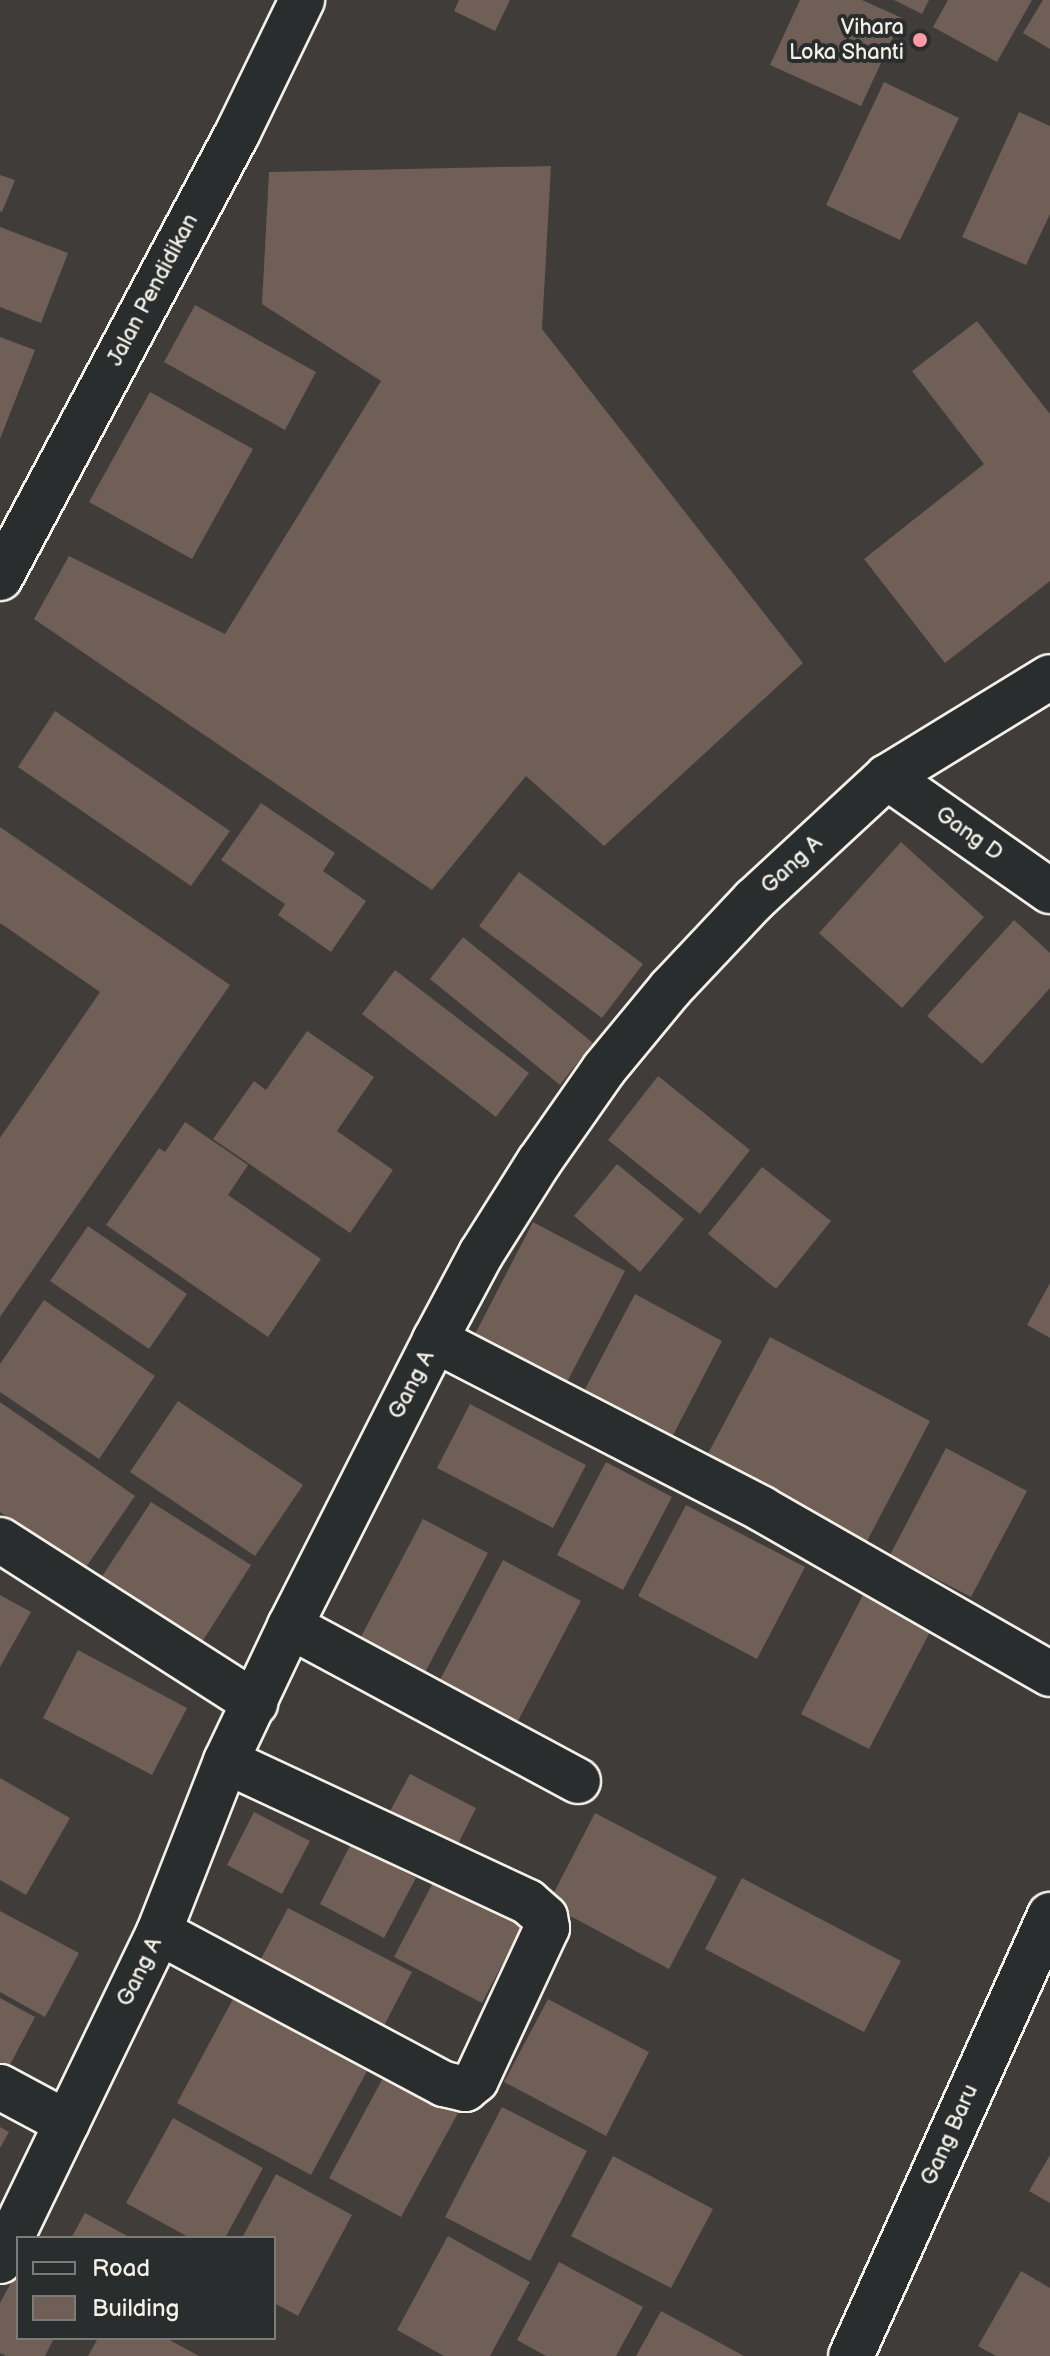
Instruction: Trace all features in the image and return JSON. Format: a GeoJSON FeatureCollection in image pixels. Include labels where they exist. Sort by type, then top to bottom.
{"type":"FeatureCollection","features":[{"type":"Feature","properties":{"kind":"street","name":"Jalan Pendidikan"},"geometry":{"type":"LineString","coordinates":[[0,578],[238,132],[302,0]]}},
{"type":"Feature","properties":{"kind":"street","name":"Gang A"},"geometry":{"type":"LineString","coordinates":[[0,2261],[159,1932],[226,1761],[290,1626],[481,1254],[539,1162],[604,1069],[671,988],[754,900],[887,777],[1050,677]]}},
{"type":"Feature","properties":{"kind":"street","name":"Gang D"},"geometry":{"type":"LineString","coordinates":[[887,777],[1050,891]]}},
{"type":"Feature","properties":{"kind":"street"},"geometry":{"type":"LineString","coordinates":[[435,1340],[762,1509],[1050,1674]]}},
{"type":"Feature","properties":{"kind":"street"},"geometry":{"type":"LineString","coordinates":[[0,1540],[255,1703]]}},
{"type":"Feature","properties":{"kind":"street"},"geometry":{"type":"LineString","coordinates":[[290,1626],[578,1781]]}},
{"type":"Feature","properties":{"kind":"street"},"geometry":{"type":"LineString","coordinates":[[159,1932],[444,2084],[465,2089],[476,2080],[547,1928],[545,1917],[528,1902],[226,1761]]}},
{"type":"Feature","properties":{"kind":"street","name":"Gang Baru"},"geometry":{"type":"LineString","coordinates":[[851,2356],[1050,1915]]}},
{"type":"Feature","properties":{"kind":"street"},"geometry":{"type":"LineString","coordinates":[[0,2087],[67,2123]]}},
{"type":"Feature","properties":{"kind":"building"},"geometry":{"type":"Polygon","coordinates":[[[459,0],[510,0],[495,31],[454,11],[459,0]]]}},
{"type":"Feature","properties":{"kind":"building"},"geometry":{"type":"Polygon","coordinates":[[[800,0],[862,0],[902,18],[861,106],[770,65],[800,0]]]}},
{"type":"Feature","properties":{"kind":"building"},"geometry":{"type":"Polygon","coordinates":[[[894,0],[929,0],[922,14],[894,0]]]}},
{"type":"Feature","properties":{"kind":"building"},"geometry":{"type":"Polygon","coordinates":[[[948,0],[1032,0],[997,62],[933,27],[948,0]]]}},
{"type":"Feature","properties":{"kind":"building"},"geometry":{"type":"Polygon","coordinates":[[[1043,0],[1050,0],[1050,49],[1023,33],[1043,0]]]}},
{"type":"Feature","properties":{"kind":"building"},"geometry":{"type":"Polygon","coordinates":[[[884,82],[959,118],[900,240],[826,205],[884,82]]]}},
{"type":"Feature","properties":{"kind":"building"},"geometry":{"type":"Polygon","coordinates":[[[1019,112],[1050,126],[1050,214],[1026,265],[962,237],[1019,112]]]}},
{"type":"Feature","properties":{"kind":"building"},"geometry":{"type":"Polygon","coordinates":[[[551,166],[542,329],[803,663],[604,846],[526,776],[432,890],[34,619],[69,556],[225,634],[381,381],[262,304],[269,172],[551,166]]]}},
{"type":"Feature","properties":{"kind":"building"},"geometry":{"type":"Polygon","coordinates":[[[0,175],[15,180],[2,212],[0,211],[0,175]]]}},
{"type":"Feature","properties":{"kind":"building"},"geometry":{"type":"Polygon","coordinates":[[[0,227],[68,253],[41,323],[0,307],[0,227]]]}},
{"type":"Feature","properties":{"kind":"building"},"geometry":{"type":"Polygon","coordinates":[[[195,305],[316,372],[285,430],[164,362],[195,305]]]}},
{"type":"Feature","properties":{"kind":"building"},"geometry":{"type":"Polygon","coordinates":[[[977,321],[1050,414],[1050,581],[945,663],[864,559],[984,464],[912,371],[977,321]]]}},
{"type":"Feature","properties":{"kind":"building"},"geometry":{"type":"Polygon","coordinates":[[[0,337],[35,350],[0,439],[0,337]]]}},
{"type":"Feature","properties":{"kind":"building"},"geometry":{"type":"Polygon","coordinates":[[[150,392],[253,449],[192,559],[89,502],[150,392]]]}},
{"type":"Feature","properties":{"kind":"building"},"geometry":{"type":"Polygon","coordinates":[[[55,711],[230,831],[191,886],[18,767],[55,711]]]}},
{"type":"Feature","properties":{"kind":"building"},"geometry":{"type":"Polygon","coordinates":[[[261,803],[335,853],[323,871],[366,901],[331,952],[278,915],[285,904],[221,860],[261,803]]]}},
{"type":"Feature","properties":{"kind":"building"},"geometry":{"type":"Polygon","coordinates":[[[0,827],[230,985],[0,1317],[0,1138],[100,992],[0,923],[0,827]]]}},
{"type":"Feature","properties":{"kind":"building"},"geometry":{"type":"Polygon","coordinates":[[[901,842],[984,917],[902,1008],[819,933],[901,842]]]}},
{"type":"Feature","properties":{"kind":"building"},"geometry":{"type":"Polygon","coordinates":[[[519,872],[643,964],[602,1018],[479,926],[519,872]]]}},
{"type":"Feature","properties":{"kind":"building"},"geometry":{"type":"Polygon","coordinates":[[[1014,920],[1050,953],[1050,988],[982,1064],[927,1016],[1014,920]]]}},
{"type":"Feature","properties":{"kind":"building"},"geometry":{"type":"Polygon","coordinates":[[[463,937],[593,1043],[560,1085],[430,979],[463,937]]]}},
{"type":"Feature","properties":{"kind":"building"},"geometry":{"type":"Polygon","coordinates":[[[395,970],[529,1073],[496,1117],[362,1014],[395,970]]]}},
{"type":"Feature","properties":{"kind":"building"},"geometry":{"type":"Polygon","coordinates":[[[307,1031],[374,1077],[337,1131],[393,1170],[350,1233],[213,1139],[254,1081],[266,1090],[307,1031]]]}},
{"type":"Feature","properties":{"kind":"building"},"geometry":{"type":"Polygon","coordinates":[[[658,1076],[750,1150],[700,1214],[608,1140],[658,1076]]]}},
{"type":"Feature","properties":{"kind":"building"},"geometry":{"type":"Polygon","coordinates":[[[185,1122],[248,1165],[228,1195],[321,1259],[268,1337],[106,1225],[159,1148],[165,1152],[185,1122]]]}},
{"type":"Feature","properties":{"kind":"building"},"geometry":{"type":"Polygon","coordinates":[[[617,1164],[684,1219],[640,1272],[574,1216],[617,1164]]]}},
{"type":"Feature","properties":{"kind":"building"},"geometry":{"type":"Polygon","coordinates":[[[762,1167],[831,1221],[776,1289],[708,1234],[762,1167]]]}},
{"type":"Feature","properties":{"kind":"building"},"geometry":{"type":"Polygon","coordinates":[[[533,1222],[625,1271],[566,1384],[474,1336],[533,1222]]]}},
{"type":"Feature","properties":{"kind":"building"},"geometry":{"type":"Polygon","coordinates":[[[88,1226],[187,1294],[149,1349],[50,1281],[88,1226]]]}},
{"type":"Feature","properties":{"kind":"building"},"geometry":{"type":"Polygon","coordinates":[[[1050,1283],[1050,1338],[1027,1325],[1050,1283]]]}},
{"type":"Feature","properties":{"kind":"building"},"geometry":{"type":"Polygon","coordinates":[[[635,1294],[722,1341],[672,1437],[584,1391],[635,1294]]]}},
{"type":"Feature","properties":{"kind":"building"},"geometry":{"type":"Polygon","coordinates":[[[44,1300],[155,1376],[99,1459],[0,1392],[0,1364],[44,1300]]]}},
{"type":"Feature","properties":{"kind":"building"},"geometry":{"type":"Polygon","coordinates":[[[770,1337],[930,1421],[865,1545],[704,1461],[770,1337]]]}},
{"type":"Feature","properties":{"kind":"building"},"geometry":{"type":"Polygon","coordinates":[[[178,1401],[303,1485],[255,1556],[130,1472],[178,1401]]]}},
{"type":"Feature","properties":{"kind":"building"},"geometry":{"type":"Polygon","coordinates":[[[0,1402],[135,1496],[84,1570],[0,1512],[0,1402]]]}},
{"type":"Feature","properties":{"kind":"building"},"geometry":{"type":"Polygon","coordinates":[[[470,1404],[586,1465],[553,1528],[437,1468],[470,1404]]]}},
{"type":"Feature","properties":{"kind":"building"},"geometry":{"type":"Polygon","coordinates":[[[946,1448],[1027,1491],[971,1597],[890,1555],[946,1448]]]}},
{"type":"Feature","properties":{"kind":"building"},"geometry":{"type":"Polygon","coordinates":[[[606,1462],[672,1497],[623,1590],[557,1555],[606,1462]]]}},
{"type":"Feature","properties":{"kind":"building"},"geometry":{"type":"Polygon","coordinates":[[[151,1502],[251,1565],[202,1642],[101,1578],[151,1502]]]}},
{"type":"Feature","properties":{"kind":"building"},"geometry":{"type":"Polygon","coordinates":[[[686,1505],[805,1567],[757,1659],[638,1596],[686,1505]]]}},
{"type":"Feature","properties":{"kind":"building"},"geometry":{"type":"Polygon","coordinates":[[[423,1519],[488,1553],[420,1682],[355,1648],[423,1519]]]}},
{"type":"Feature","properties":{"kind":"building"},"geometry":{"type":"Polygon","coordinates":[[[503,1560],[581,1601],[510,1736],[432,1695],[503,1560]]]}},
{"type":"Feature","properties":{"kind":"building"},"geometry":{"type":"Polygon","coordinates":[[[0,1595],[31,1612],[0,1667],[0,1595]]]}},
{"type":"Feature","properties":{"kind":"building"},"geometry":{"type":"Polygon","coordinates":[[[863,1595],[931,1630],[869,1749],[801,1714],[863,1595]]]}},
{"type":"Feature","properties":{"kind":"building"},"geometry":{"type":"Polygon","coordinates":[[[78,1650],[187,1708],[152,1775],[43,1718],[78,1650]]]}},
{"type":"Feature","properties":{"kind":"building"},"geometry":{"type":"Polygon","coordinates":[[[410,1774],[476,1808],[454,1852],[387,1817],[410,1774]]]}},
{"type":"Feature","properties":{"kind":"building"},"geometry":{"type":"Polygon","coordinates":[[[0,1778],[70,1818],[26,1895],[0,1880],[0,1778]]]}},
{"type":"Feature","properties":{"kind":"building"},"geometry":{"type":"Polygon","coordinates":[[[254,1812],[310,1841],[282,1894],[227,1865],[254,1812]]]}},
{"type":"Feature","properties":{"kind":"building"},"geometry":{"type":"Polygon","coordinates":[[[595,1813],[717,1877],[669,1969],[548,1904],[595,1813]]]}},
{"type":"Feature","properties":{"kind":"building"},"geometry":{"type":"Polygon","coordinates":[[[351,1844],[416,1878],[384,1938],[320,1904],[351,1844]]]}},
{"type":"Feature","properties":{"kind":"building"},"geometry":{"type":"Polygon","coordinates":[[[742,1878],[901,1961],[864,2032],[705,1949],[742,1878]]]}},
{"type":"Feature","properties":{"kind":"building"},"geometry":{"type":"Polygon","coordinates":[[[435,1879],[523,1925],[482,2003],[394,1957],[435,1879]]]}},
{"type":"Feature","properties":{"kind":"building"},"geometry":{"type":"Polygon","coordinates":[[[288,1908],[412,1972],[377,2039],[253,1974],[288,1908]]]}},
{"type":"Feature","properties":{"kind":"building"},"geometry":{"type":"Polygon","coordinates":[[[0,1911],[79,1953],[45,2017],[0,1992],[0,1911]]]}},
{"type":"Feature","properties":{"kind":"building"},"geometry":{"type":"Polygon","coordinates":[[[239,1988],[373,2060],[311,2175],[177,2103],[239,1988]]]}},
{"type":"Feature","properties":{"kind":"building"},"geometry":{"type":"Polygon","coordinates":[[[0,1998],[35,2017],[2,2080],[0,2078],[0,1998]]]}},
{"type":"Feature","properties":{"kind":"building"},"geometry":{"type":"Polygon","coordinates":[[[548,1999],[649,2052],[606,2136],[504,2082],[548,1999]]]}},
{"type":"Feature","properties":{"kind":"building"},"geometry":{"type":"Polygon","coordinates":[[[390,2065],[463,2104],[401,2217],[329,2178],[390,2065]]]}},
{"type":"Feature","properties":{"kind":"building"},"geometry":{"type":"Polygon","coordinates":[[[502,2107],[587,2151],[530,2261],[445,2217],[502,2107]]]}},
{"type":"Feature","properties":{"kind":"building"},"geometry":{"type":"Polygon","coordinates":[[[173,2118],[263,2168],[226,2236],[186,2236],[126,2203],[173,2118]]]}},
{"type":"Feature","properties":{"kind":"building"},"geometry":{"type":"Polygon","coordinates":[[[0,2127],[9,2132],[0,2148],[0,2127]]]}},
{"type":"Feature","properties":{"kind":"building"},"geometry":{"type":"Polygon","coordinates":[[[1050,2155],[1050,2203],[1029,2191],[1050,2155]]]}},
{"type":"Feature","properties":{"kind":"building"},"geometry":{"type":"Polygon","coordinates":[[[613,2156],[713,2209],[671,2288],[571,2236],[613,2156]]]}},
{"type":"Feature","properties":{"kind":"building"},"geometry":{"type":"Polygon","coordinates":[[[276,2174],[352,2215],[298,2316],[276,2304],[276,2236],[243,2236],[276,2174]]]}},
{"type":"Feature","properties":{"kind":"building"},"geometry":{"type":"Polygon","coordinates":[[[85,2213],[127,2236],[72,2236],[85,2213]]]}},
{"type":"Feature","properties":{"kind":"building"},"geometry":{"type":"Polygon","coordinates":[[[448,2236],[530,2282],[490,2356],[444,2356],[397,2330],[448,2236]]]}},
{"type":"Feature","properties":{"kind":"building"},"geometry":{"type":"Polygon","coordinates":[[[559,2262],[643,2307],[616,2356],[546,2356],[517,2340],[559,2262]]]}},
{"type":"Feature","properties":{"kind":"building"},"geometry":{"type":"Polygon","coordinates":[[[1021,2271],[1050,2288],[1050,2356],[996,2356],[978,2346],[1021,2271]]]}},
{"type":"Feature","properties":{"kind":"building"},"geometry":{"type":"Polygon","coordinates":[[[16,2278],[16,2340],[53,2340],[45,2356],[6,2356],[0,2353],[0,2303],[16,2278]]]}},
{"type":"Feature","properties":{"kind":"building"},"geometry":{"type":"Polygon","coordinates":[[[661,2311],[744,2356],[636,2356],[661,2311]]]}},
{"type":"Feature","properties":{"kind":"building"},"geometry":{"type":"Polygon","coordinates":[[[97,2340],[170,2340],[199,2356],[88,2356],[97,2340]]]}},
{"type":"Feature","properties":{"kind":"place","name":"Vihara Loka Shanti"},"geometry":{"type":"Point","coordinates":[920,40]}}]}
